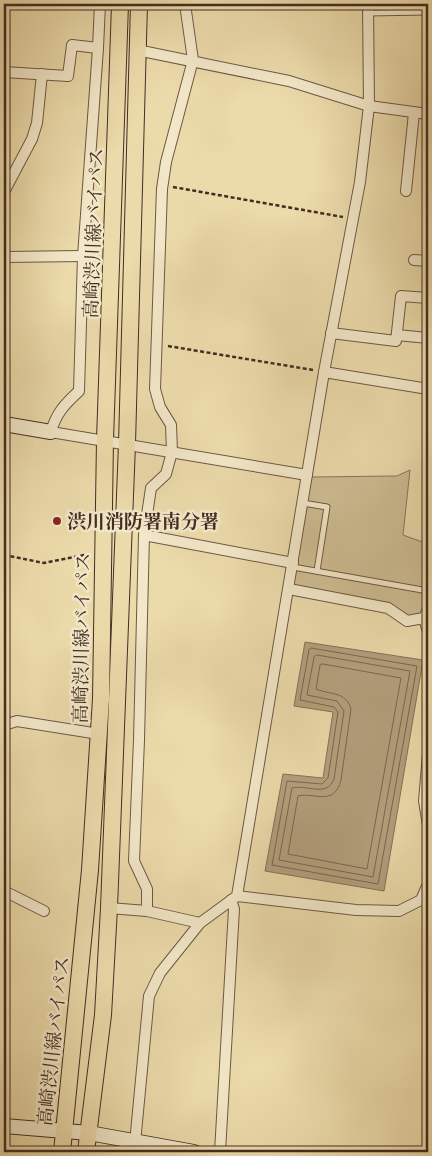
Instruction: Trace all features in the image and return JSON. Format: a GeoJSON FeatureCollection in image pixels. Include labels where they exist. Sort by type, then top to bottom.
{"type":"FeatureCollection","features":[{"type":"Feature","properties":{"kind":"main road","name":"高崎渋川線バイパス"},"geometry":{"type":"LineString","coordinates":[[62,1152],[90,870],[99,734],[105,440],[120,4]]}},
{"type":"Feature","properties":{"kind":"main road","name":"高崎渋川線バイパス"},"geometry":{"type":"LineString","coordinates":[[86,1152],[103,1015],[109,908],[127,444],[139,4]]}},
{"type":"Feature","properties":{"kind":"street"},"geometry":{"type":"LineString","coordinates":[[51,432],[55,418],[62,407],[79,391],[83,256],[100,4]]}},
{"type":"Feature","properties":{"kind":"street"},"geometry":{"type":"LineString","coordinates":[[147,912],[147,889],[134,861],[144,535],[151,488],[166,474],[172,452],[171,425],[160,407],[155,389],[162,185],[166,162],[193,60],[186,4]]}},
{"type":"Feature","properties":{"kind":"street"},"geometry":{"type":"LineString","coordinates":[[220,1152],[234,898],[289,589],[324,372],[353,219],[369,106],[368,8]]}},
{"type":"Feature","properties":{"kind":"street"},"geometry":{"type":"LineString","coordinates":[[4,72],[68,76],[72,45],[98,48]]}},
{"type":"Feature","properties":{"kind":"street"},"geometry":{"type":"LineString","coordinates":[[138,50],[289,81],[369,106],[428,114]]}},
{"type":"Feature","properties":{"kind":"street"},"geometry":{"type":"LineString","coordinates":[[4,192],[32,138],[37,122],[42,74]]}},
{"type":"Feature","properties":{"kind":"street"},"geometry":{"type":"LineString","coordinates":[[406,191],[414,113]]}},
{"type":"Feature","properties":{"kind":"street"},"geometry":{"type":"LineString","coordinates":[[4,257],[83,256]]}},
{"type":"Feature","properties":{"kind":"street"},"geometry":{"type":"LineString","coordinates":[[414,260],[428,261]]}},
{"type":"Feature","properties":{"kind":"street"},"geometry":{"type":"LineString","coordinates":[[332,332],[396,341],[401,296],[428,298]]}},
{"type":"Feature","properties":{"kind":"street"},"geometry":{"type":"LineString","coordinates":[[397,335],[428,338]]}},
{"type":"Feature","properties":{"kind":"street"},"geometry":{"type":"LineString","coordinates":[[324,372],[428,389]]}},
{"type":"Feature","properties":{"kind":"street"},"geometry":{"type":"LineString","coordinates":[[4,424],[307,475]]}},
{"type":"Feature","properties":{"kind":"street"},"geometry":{"type":"LineString","coordinates":[[144,535],[293,565]]}},
{"type":"Feature","properties":{"kind":"street"},"geometry":{"type":"LineString","coordinates":[[289,589],[388,608],[407,621],[426,614],[428,632]]}},
{"type":"Feature","properties":{"kind":"street"},"geometry":{"type":"LineString","coordinates":[[4,725],[18,721],[99,734]]}},
{"type":"Feature","properties":{"kind":"street"},"geometry":{"type":"LineString","coordinates":[[428,754],[424,801],[428,825]]}},
{"type":"Feature","properties":{"kind":"street"},"geometry":{"type":"LineString","coordinates":[[135,1143],[149,996],[160,973],[200,923],[234,898],[356,910],[399,911],[421,900],[428,884]]}},
{"type":"Feature","properties":{"kind":"street"},"geometry":{"type":"LineString","coordinates":[[4,891],[44,911]]}},
{"type":"Feature","properties":{"kind":"street"},"geometry":{"type":"LineString","coordinates":[[109,908],[147,912],[200,923]]}},
{"type":"Feature","properties":{"kind":"street"},"geometry":{"type":"LineString","coordinates":[[4,1126],[89,1133],[135,1143],[194,1152]]}},
{"type":"Feature","properties":{"kind":"lane"},"geometry":{"type":"LineString","coordinates":[[368,8],[428,12]]}},
{"type":"Feature","properties":{"kind":"lane"},"geometry":{"type":"LineString","coordinates":[[303,503],[328,507],[316,571]]}},
{"type":"Feature","properties":{"kind":"lane"},"geometry":{"type":"LineString","coordinates":[[293,565],[316,571],[428,591]]}},
{"type":"Feature","properties":{"kind":"path"},"geometry":{"type":"LineString","coordinates":[[162,185],[353,219]]}},
{"type":"Feature","properties":{"kind":"path"},"geometry":{"type":"LineString","coordinates":[[157,345],[324,372]]}},
{"type":"Feature","properties":{"kind":"path"},"geometry":{"type":"LineString","coordinates":[[4,555],[44,563],[103,552]]}},
{"type":"Feature","properties":{"kind":"shaded area"},"geometry":{"type":"Polygon","coordinates":[[[410,470],[403,535],[428,544],[428,623],[292,587],[311,477],[397,476],[410,470]]]}},
{"type":"Feature","properties":{"kind":"water"},"geometry":{"type":"Polygon","coordinates":[[[305,642],[423,660],[384,891],[265,871],[283,774],[323,778],[333,712],[294,706],[305,642]]]}},
{"type":"Feature","properties":{"kind":"place","name":"渋川消防署南分署"},"geometry":{"type":"Point","coordinates":[57,521]}}]}
